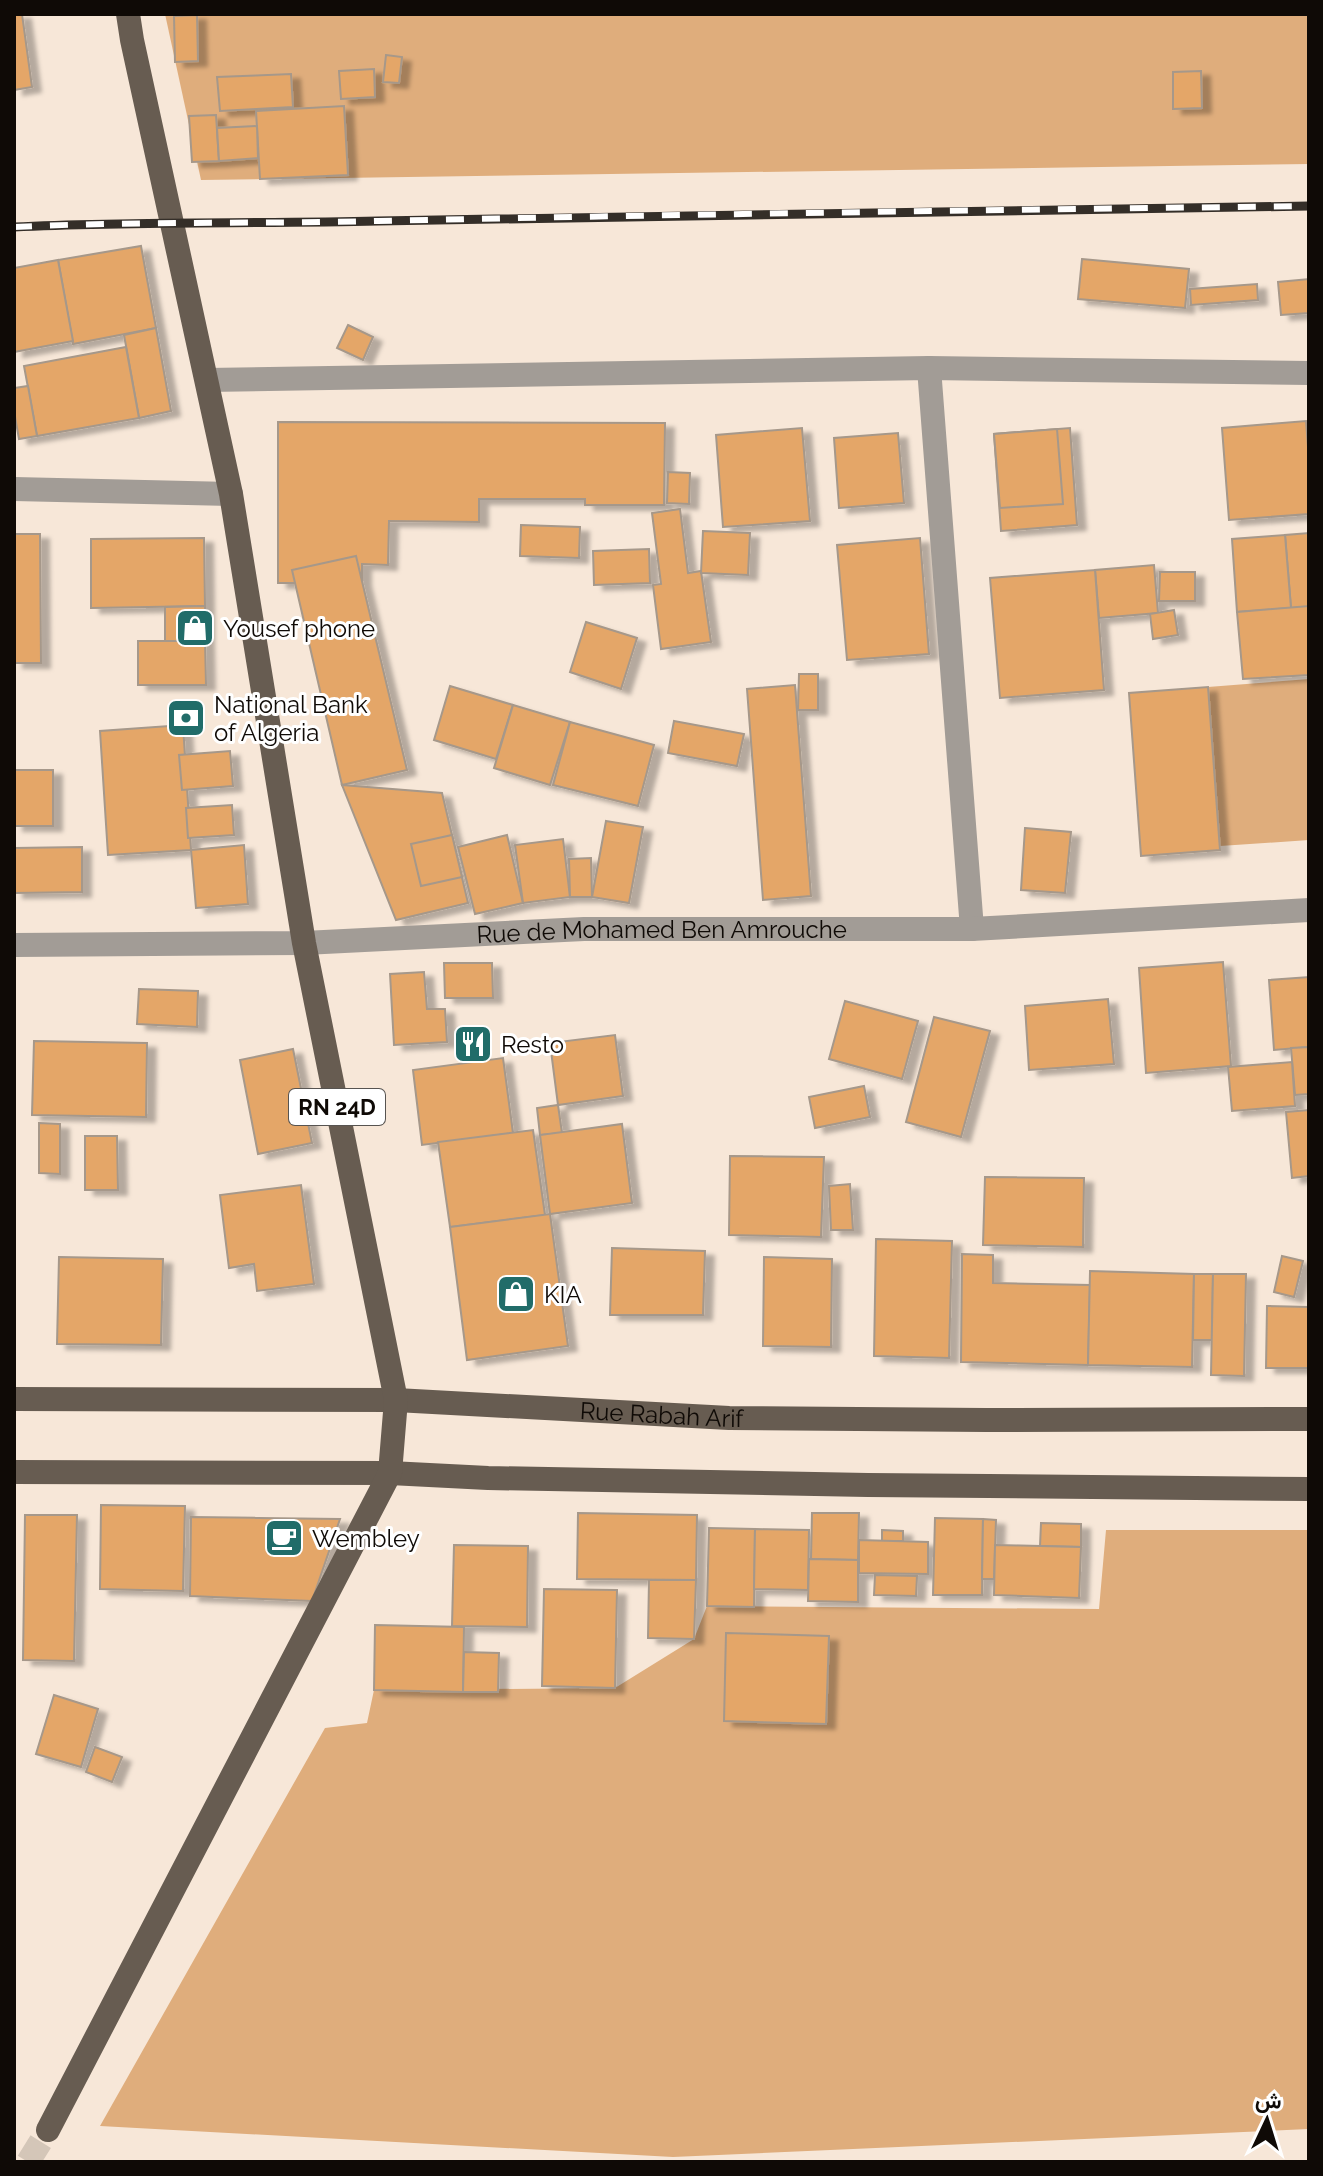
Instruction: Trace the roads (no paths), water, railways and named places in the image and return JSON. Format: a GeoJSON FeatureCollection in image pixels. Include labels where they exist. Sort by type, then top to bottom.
{"type":"FeatureCollection","features":[{"type":"Feature","properties":{"kind":"main road","name":"RN 24D"},"geometry":{"type":"LineString","coordinates":[[48,2130],[390,1473],[396,1400],[304,943],[231,494],[128,14]]}},
{"type":"Feature","properties":{"kind":"main road","name":"Rue Rabah Arif"},"geometry":{"type":"LineString","coordinates":[[14,1399],[396,1400],[729,1418],[1309,1419]]}},
{"type":"Feature","properties":{"kind":"main road"},"geometry":{"type":"LineString","coordinates":[[14,1472],[390,1473],[488,1478],[1309,1489]]}},
{"type":"Feature","properties":{"kind":"street"},"geometry":{"type":"LineString","coordinates":[[207,380],[929,368],[1309,373]]}},
{"type":"Feature","properties":{"kind":"street"},"geometry":{"type":"LineString","coordinates":[[929,368],[972,929]]}},
{"type":"Feature","properties":{"kind":"street"},"geometry":{"type":"LineString","coordinates":[[14,489],[231,494]]}},
{"type":"Feature","properties":{"kind":"street","name":"Rue de Mohamed Ben Amrouche"},"geometry":{"type":"LineString","coordinates":[[14,945],[304,943],[584,929],[972,929],[1309,910]]}},
{"type":"Feature","properties":{"kind":"tunnel"},"geometry":{"type":"LineString","coordinates":[[28,2162],[48,2130]]}},
{"type":"Feature","properties":{"kind":"railway"},"geometry":{"type":"LineString","coordinates":[[14,227],[1309,206]]}},
{"type":"Feature","properties":{"kind":"place","name":"Yousef phone"},"geometry":{"type":"Point","coordinates":[195,628]}},
{"type":"Feature","properties":{"kind":"place","name":"National Bank of Algeria"},"geometry":{"type":"Point","coordinates":[186,718]}},
{"type":"Feature","properties":{"kind":"place","name":"Resto"},"geometry":{"type":"Point","coordinates":[473,1044]}},
{"type":"Feature","properties":{"kind":"place","name":"KIA"},"geometry":{"type":"Point","coordinates":[516,1294]}},
{"type":"Feature","properties":{"kind":"place","name":"Wembley"},"geometry":{"type":"Point","coordinates":[284,1538]}}]}
